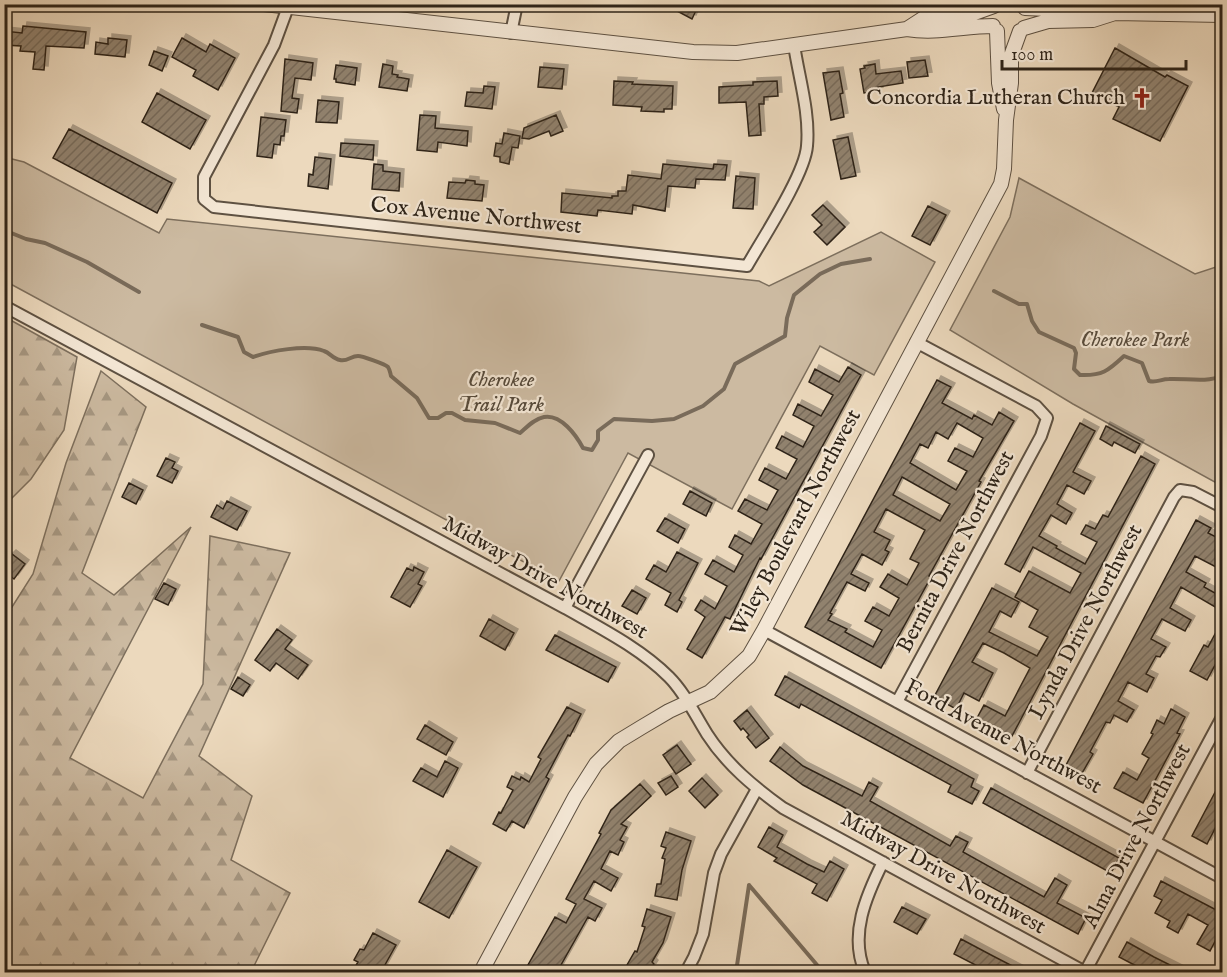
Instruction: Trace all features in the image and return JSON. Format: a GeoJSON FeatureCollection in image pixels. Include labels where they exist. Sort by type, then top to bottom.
{"type":"FeatureCollection","features":[{"type":"Feature","properties":{"kind":"street"},"geometry":{"type":"LineString","coordinates":[[264,4],[693,52],[737,52],[907,29],[925,32],[970,26],[995,28],[1011,35],[1048,21],[1093,20],[1114,13]]}},
{"type":"Feature","properties":{"kind":"street"},"geometry":{"type":"LineString","coordinates":[[511,33],[517,4]]}},
{"type":"Feature","properties":{"kind":"street"},"geometry":{"type":"LineString","coordinates":[[907,29],[924,18],[969,15],[994,5]]}},
{"type":"Feature","properties":{"kind":"street","name":"Wiley Boulevard Northwest"},"geometry":{"type":"LineString","coordinates":[[994,5],[990,16],[995,28],[999,83],[1006,120]]}},
{"type":"Feature","properties":{"kind":"street"},"geometry":{"type":"LineString","coordinates":[[1024,6],[1093,6],[1114,13],[1222,15]]}},
{"type":"Feature","properties":{"kind":"street","name":"Wiley Boulevard Northwest"},"geometry":{"type":"LineString","coordinates":[[481,972],[575,797],[596,764],[619,741],[669,711],[710,692],[749,656],[764,630],[1001,184],[1005,161],[1011,56],[1027,18],[1024,6]]}},
{"type":"Feature","properties":{"kind":"street","name":"Cox Avenue Northwest"},"geometry":{"type":"LineString","coordinates":[[296,7],[204,177],[204,198],[214,207],[747,266],[798,174],[807,148],[807,120],[794,45]]}},
{"type":"Feature","properties":{"kind":"street","name":"Midway Drive Northwest"},"geometry":{"type":"LineString","coordinates":[[4,306],[565,608],[644,656],[669,677],[721,753],[757,789],[783,808],[1085,972]]}},
{"type":"Feature","properties":{"kind":"street","name":"Bernita Drive Northwest"},"geometry":{"type":"LineString","coordinates":[[897,702],[1041,436],[1047,418],[1036,406],[916,342]]}},
{"type":"Feature","properties":{"kind":"street"},"geometry":{"type":"LineString","coordinates":[[565,608],[648,455]]}},
{"type":"Feature","properties":{"kind":"street","name":"Lynda Drive Northwest"},"geometry":{"type":"LineString","coordinates":[[1027,773],[1180,490],[1193,492],[1222,507]]}},
{"type":"Feature","properties":{"kind":"street","name":"Ford Avenue Northwest"},"geometry":{"type":"LineString","coordinates":[[764,630],[1222,878]]}},
{"type":"Feature","properties":{"kind":"street","name":"Alma Drive Northwest"},"geometry":{"type":"LineString","coordinates":[[1085,972],[1222,717]]}},
{"type":"Feature","properties":{"kind":"street"},"geometry":{"type":"LineString","coordinates":[[686,972],[703,933],[714,873],[721,854],[757,789]]}},
{"type":"Feature","properties":{"kind":"street"},"geometry":{"type":"LineString","coordinates":[[865,972],[859,944],[860,924],[865,899],[883,862]]}},
{"type":"Feature","properties":{"kind":"green space","name":"Cherokee Trail Park"},"geometry":{"type":"Polygon","coordinates":[[[8,158],[24,162],[159,233],[167,219],[759,281],[769,286],[881,232],[935,262],[874,375],[820,346],[732,509],[628,453],[559,581],[5,281],[4,175],[8,158]]]}},
{"type":"Feature","properties":{"kind":"green space","name":"Cherokee Park"},"geometry":{"type":"Polygon","coordinates":[[[1019,178],[1195,274],[1222,265],[1222,486],[1073,404],[950,330],[1010,217],[1019,178]]]}},
{"type":"Feature","properties":{"kind":"green space"},"geometry":{"type":"Polygon","coordinates":[[[5,317],[77,357],[64,430],[31,479],[5,505],[5,317]]]}},
{"type":"Feature","properties":{"kind":"green space"},"geometry":{"type":"Polygon","coordinates":[[[101,371],[146,407],[82,573],[114,595],[191,527],[70,758],[143,798],[203,684],[210,536],[290,553],[199,756],[252,796],[231,860],[290,893],[251,972],[5,972],[5,618],[33,574],[66,463],[101,371]]]}},
{"type":"Feature","properties":{"kind":"building"},"geometry":{"type":"Polygon","coordinates":[[[664,4],[699,4],[692,19],[664,4]]]}},
{"type":"Feature","properties":{"kind":"building"},"geometry":{"type":"Polygon","coordinates":[[[23,26],[86,32],[84,48],[46,46],[44,70],[33,69],[35,52],[20,51],[21,46],[4,45],[4,31],[22,33],[23,26]]]}},
{"type":"Feature","properties":{"kind":"building"},"geometry":{"type":"Polygon","coordinates":[[[108,38],[127,40],[125,57],[95,54],[96,42],[108,44],[108,38]]]}},
{"type":"Feature","properties":{"kind":"building"},"geometry":{"type":"Polygon","coordinates":[[[182,38],[206,52],[210,44],[235,58],[218,90],[193,76],[196,70],[172,57],[182,38]]]}},
{"type":"Feature","properties":{"kind":"building","name":"Concordia Lutheran Church"},"geometry":{"type":"Polygon","coordinates":[[[1115,48],[1165,77],[1167,75],[1188,86],[1160,141],[1113,119],[1119,107],[1092,93],[1115,48]]]}},
{"type":"Feature","properties":{"kind":"building"},"geometry":{"type":"Polygon","coordinates":[[[154,51],[168,56],[162,71],[149,65],[154,51]]]}},
{"type":"Feature","properties":{"kind":"building"},"geometry":{"type":"Polygon","coordinates":[[[285,59],[313,63],[311,80],[295,78],[292,98],[299,99],[297,113],[281,111],[285,59]]]}},
{"type":"Feature","properties":{"kind":"building"},"geometry":{"type":"Polygon","coordinates":[[[925,60],[928,76],[909,78],[907,62],[925,60]]]}},
{"type":"Feature","properties":{"kind":"building"},"geometry":{"type":"Polygon","coordinates":[[[383,64],[393,66],[392,74],[398,75],[397,77],[409,79],[407,91],[379,87],[383,64]]]}},
{"type":"Feature","properties":{"kind":"building"},"geometry":{"type":"Polygon","coordinates":[[[875,64],[876,74],[901,71],[903,83],[878,87],[879,91],[864,93],[860,69],[875,64]]]}},
{"type":"Feature","properties":{"kind":"building"},"geometry":{"type":"Polygon","coordinates":[[[336,65],[357,68],[355,85],[336,82],[334,79],[336,65]]]}},
{"type":"Feature","properties":{"kind":"building"},"geometry":{"type":"Polygon","coordinates":[[[540,67],[564,69],[562,89],[538,87],[540,67]]]}},
{"type":"Feature","properties":{"kind":"building"},"geometry":{"type":"Polygon","coordinates":[[[839,71],[844,117],[831,120],[823,73],[839,71]]]}},
{"type":"Feature","properties":{"kind":"building"},"geometry":{"type":"Polygon","coordinates":[[[614,81],[673,86],[672,109],[664,109],[664,112],[641,111],[642,107],[613,105],[614,81]]]}},
{"type":"Feature","properties":{"kind":"building"},"geometry":{"type":"Polygon","coordinates":[[[777,81],[778,96],[764,97],[764,104],[759,104],[761,135],[749,136],[746,102],[719,103],[719,87],[777,81]]]}},
{"type":"Feature","properties":{"kind":"building"},"geometry":{"type":"Polygon","coordinates":[[[484,86],[495,87],[492,109],[465,106],[467,92],[483,93],[484,86]]]}},
{"type":"Feature","properties":{"kind":"building"},"geometry":{"type":"Polygon","coordinates":[[[157,93],[206,120],[190,149],[142,122],[157,93]]]}},
{"type":"Feature","properties":{"kind":"building"},"geometry":{"type":"Polygon","coordinates":[[[318,100],[339,102],[337,123],[316,122],[318,100]]]}},
{"type":"Feature","properties":{"kind":"building"},"geometry":{"type":"Polygon","coordinates":[[[420,115],[436,116],[435,128],[468,131],[467,146],[438,142],[437,152],[417,150],[420,115]]]}},
{"type":"Feature","properties":{"kind":"building"},"geometry":{"type":"Polygon","coordinates":[[[556,115],[563,131],[551,136],[549,131],[529,139],[522,138],[524,128],[556,115]]]}},
{"type":"Feature","properties":{"kind":"building"},"geometry":{"type":"Polygon","coordinates":[[[261,117],[286,120],[284,136],[281,136],[280,145],[274,144],[272,158],[257,156],[261,117]]]}},
{"type":"Feature","properties":{"kind":"building"},"geometry":{"type":"Polygon","coordinates":[[[69,129],[172,183],[157,213],[53,158],[69,129]]]}},
{"type":"Feature","properties":{"kind":"building"},"geometry":{"type":"Polygon","coordinates":[[[504,133],[520,136],[518,148],[512,147],[509,164],[500,162],[500,157],[494,156],[496,143],[502,144],[504,133]]]}},
{"type":"Feature","properties":{"kind":"building"},"geometry":{"type":"Polygon","coordinates":[[[848,137],[856,176],[841,179],[833,140],[848,137]]]}},
{"type":"Feature","properties":{"kind":"building"},"geometry":{"type":"Polygon","coordinates":[[[341,143],[374,145],[373,160],[340,156],[341,143]]]}},
{"type":"Feature","properties":{"kind":"building"},"geometry":{"type":"Polygon","coordinates":[[[315,157],[331,159],[328,189],[308,186],[309,174],[313,175],[315,157]]]}},
{"type":"Feature","properties":{"kind":"building"},"geometry":{"type":"Polygon","coordinates":[[[374,164],[383,165],[383,171],[400,173],[399,191],[372,189],[374,164]]]}},
{"type":"Feature","properties":{"kind":"building"},"geometry":{"type":"Polygon","coordinates":[[[663,164],[713,169],[714,164],[727,165],[725,180],[696,179],[695,188],[668,186],[665,211],[633,205],[632,214],[598,210],[597,216],[561,212],[562,193],[612,198],[612,196],[618,196],[618,191],[626,191],[628,175],[661,179],[663,164]]]}},
{"type":"Feature","properties":{"kind":"building"},"geometry":{"type":"Polygon","coordinates":[[[736,176],[755,178],[753,209],[733,208],[736,176]]]}},
{"type":"Feature","properties":{"kind":"building"},"geometry":{"type":"Polygon","coordinates":[[[466,180],[484,185],[482,201],[447,198],[449,182],[465,183],[466,180]]]}},
{"type":"Feature","properties":{"kind":"building"},"geometry":{"type":"Polygon","coordinates":[[[823,205],[845,227],[827,245],[814,232],[822,225],[812,215],[823,205]]]}},
{"type":"Feature","properties":{"kind":"building"},"geometry":{"type":"Polygon","coordinates":[[[928,206],[946,215],[930,245],[912,236],[928,206]]]}},
{"type":"Feature","properties":{"kind":"building"},"geometry":{"type":"Polygon","coordinates":[[[848,367],[861,375],[760,558],[730,619],[725,617],[702,658],[687,649],[705,617],[695,610],[701,600],[715,609],[727,586],[705,574],[713,560],[734,572],[743,555],[729,547],[735,535],[751,544],[762,524],[738,511],[745,499],[767,510],[778,490],[759,480],[765,468],[786,479],[797,459],[776,448],[782,436],[803,447],[814,426],[793,415],[798,404],[821,416],[833,395],[809,382],[815,369],[839,382],[848,367]]]}},
{"type":"Feature","properties":{"kind":"building"},"geometry":{"type":"Polygon","coordinates":[[[937,380],[951,387],[942,403],[972,419],[974,415],[992,425],[999,412],[1014,421],[979,481],[981,482],[881,668],[805,627],[937,380]],[[957,423],[948,439],[936,432],[928,448],[920,444],[910,463],[956,490],[967,471],[948,461],[955,448],[973,457],[983,438],[957,423]],[[902,477],[893,495],[940,521],[950,504],[902,477]],[[886,509],[874,532],[890,540],[885,550],[889,552],[882,565],[862,554],[851,574],[869,583],[865,591],[847,582],[828,620],[847,629],[845,632],[873,647],[882,630],[865,621],[873,607],[889,616],[899,598],[880,587],[888,574],[907,585],[919,563],[910,559],[925,530],[886,509]]]}},
{"type":"Feature","properties":{"kind":"building"},"geometry":{"type":"Polygon","coordinates":[[[1080,423],[1095,431],[1073,472],[1091,481],[1084,494],[1067,485],[1057,504],[1072,513],[1066,524],[1051,515],[1039,536],[1085,564],[1097,542],[1081,534],[1086,525],[1095,529],[1103,515],[1108,517],[1141,456],[1155,464],[1011,738],[976,720],[984,705],[1005,716],[1030,668],[1004,653],[983,643],[972,662],[993,673],[979,701],[964,693],[956,709],[934,697],[992,588],[1019,602],[1011,617],[1000,611],[989,632],[1037,656],[1048,637],[1029,627],[1038,610],[1015,597],[1029,571],[1070,593],[1081,573],[1033,547],[1020,572],[1005,564],[1080,423]]]}},
{"type":"Feature","properties":{"kind":"building"},"geometry":{"type":"Polygon","coordinates":[[[1106,426],[1140,444],[1135,453],[1114,442],[1112,446],[1100,439],[1106,426]]]}},
{"type":"Feature","properties":{"kind":"building"},"geometry":{"type":"Polygon","coordinates":[[[166,458],[175,462],[172,468],[178,471],[172,483],[157,476],[166,458]]]}},
{"type":"Feature","properties":{"kind":"building"},"geometry":{"type":"Polygon","coordinates":[[[129,483],[143,490],[136,504],[122,497],[129,483]]]}},
{"type":"Feature","properties":{"kind":"building"},"geometry":{"type":"Polygon","coordinates":[[[690,491],[712,503],[706,516],[683,504],[690,491]]]}},
{"type":"Feature","properties":{"kind":"building"},"geometry":{"type":"Polygon","coordinates":[[[227,501],[247,511],[237,530],[211,517],[217,505],[223,509],[227,501]]]}},
{"type":"Feature","properties":{"kind":"building"},"geometry":{"type":"Polygon","coordinates":[[[665,518],[685,529],[678,543],[657,531],[665,518]]]}},
{"type":"Feature","properties":{"kind":"building"},"geometry":{"type":"Polygon","coordinates":[[[1196,520],[1211,528],[1208,533],[1222,540],[1222,554],[1216,567],[1195,556],[1186,572],[1206,583],[1204,587],[1222,597],[1222,611],[1181,587],[1170,608],[1191,620],[1185,631],[1162,619],[1151,639],[1166,647],[1160,657],[1156,656],[1146,674],[1154,678],[1147,692],[1128,682],[1118,701],[1134,710],[1127,722],[1114,715],[1110,723],[1106,722],[1090,752],[1093,754],[1081,775],[1065,767],[1196,520]]]}},
{"type":"Feature","properties":{"kind":"building"},"geometry":{"type":"Polygon","coordinates":[[[677,552],[698,563],[679,600],[682,602],[677,612],[665,605],[671,593],[646,579],[654,565],[666,572],[677,552]]]}},
{"type":"Feature","properties":{"kind":"building"},"geometry":{"type":"Polygon","coordinates":[[[4,553],[9,557],[12,554],[25,564],[14,579],[4,571],[4,553]]]}},
{"type":"Feature","properties":{"kind":"building"},"geometry":{"type":"Polygon","coordinates":[[[414,567],[424,572],[418,584],[422,586],[410,607],[391,597],[407,568],[413,571],[414,567]]]}},
{"type":"Feature","properties":{"kind":"building"},"geometry":{"type":"Polygon","coordinates":[[[164,583],[176,589],[168,605],[155,599],[164,583]]]}},
{"type":"Feature","properties":{"kind":"building"},"geometry":{"type":"Polygon","coordinates":[[[632,590],[646,598],[637,614],[622,606],[632,590]]]}},
{"type":"Feature","properties":{"kind":"building"},"geometry":{"type":"Polygon","coordinates":[[[489,619],[514,633],[505,650],[480,636],[489,619]]]}},
{"type":"Feature","properties":{"kind":"building"},"geometry":{"type":"Polygon","coordinates":[[[1222,621],[1222,652],[1207,680],[1190,671],[1204,645],[1208,647],[1222,621]]]}},
{"type":"Feature","properties":{"kind":"building"},"geometry":{"type":"Polygon","coordinates":[[[277,629],[292,640],[285,649],[308,665],[298,679],[276,663],[270,671],[255,660],[277,629]]]}},
{"type":"Feature","properties":{"kind":"building"},"geometry":{"type":"Polygon","coordinates":[[[555,635],[616,667],[608,682],[546,650],[555,635]]]}},
{"type":"Feature","properties":{"kind":"building"},"geometry":{"type":"Polygon","coordinates":[[[785,676],[974,779],[971,787],[979,791],[972,804],[948,792],[951,785],[801,704],[799,708],[775,695],[785,676]]]}},
{"type":"Feature","properties":{"kind":"building"},"geometry":{"type":"Polygon","coordinates":[[[238,677],[250,685],[243,696],[231,689],[238,677]]]}},
{"type":"Feature","properties":{"kind":"building"},"geometry":{"type":"Polygon","coordinates":[[[567,707],[581,714],[546,777],[549,779],[524,828],[512,821],[506,831],[493,824],[513,790],[507,787],[512,776],[520,780],[521,777],[529,782],[541,759],[538,757],[567,707]]]}},
{"type":"Feature","properties":{"kind":"building"},"geometry":{"type":"Polygon","coordinates":[[[1171,709],[1185,717],[1177,733],[1180,734],[1143,803],[1114,788],[1123,772],[1137,780],[1149,758],[1142,754],[1153,734],[1151,733],[1157,720],[1164,724],[1171,709]]]}},
{"type":"Feature","properties":{"kind":"building"},"geometry":{"type":"Polygon","coordinates":[[[747,710],[769,738],[756,748],[747,737],[749,735],[743,728],[741,730],[734,721],[747,710]]]}},
{"type":"Feature","properties":{"kind":"building"},"geometry":{"type":"Polygon","coordinates":[[[425,725],[453,742],[446,755],[417,739],[425,725]]]}},
{"type":"Feature","properties":{"kind":"building"},"geometry":{"type":"Polygon","coordinates":[[[677,745],[691,764],[676,774],[663,755],[677,745]]]}},
{"type":"Feature","properties":{"kind":"building"},"geometry":{"type":"Polygon","coordinates":[[[780,747],[803,766],[862,796],[869,782],[878,787],[870,801],[950,846],[956,836],[968,842],[963,852],[1044,897],[1055,878],[1067,885],[1057,903],[1086,918],[1078,934],[803,785],[770,761],[780,747]]]}},
{"type":"Feature","properties":{"kind":"building"},"geometry":{"type":"Polygon","coordinates":[[[445,761],[458,768],[443,797],[413,781],[421,768],[437,777],[445,761]]]}},
{"type":"Feature","properties":{"kind":"building"},"geometry":{"type":"Polygon","coordinates":[[[671,776],[678,787],[666,795],[658,783],[671,776]]]}},
{"type":"Feature","properties":{"kind":"building"},"geometry":{"type":"Polygon","coordinates":[[[702,778],[718,795],[705,808],[689,791],[702,778]]]}},
{"type":"Feature","properties":{"kind":"building"},"geometry":{"type":"Polygon","coordinates":[[[1222,779],[1222,815],[1207,844],[1192,836],[1222,779]]]}},
{"type":"Feature","properties":{"kind":"building"},"geometry":{"type":"Polygon","coordinates":[[[640,784],[651,796],[621,824],[627,827],[620,840],[624,842],[618,855],[610,851],[601,869],[618,878],[611,891],[594,881],[584,899],[602,908],[595,921],[588,917],[557,972],[524,972],[555,917],[566,923],[576,904],[566,899],[601,834],[599,833],[611,810],[640,784]]]}},
{"type":"Feature","properties":{"kind":"building"},"geometry":{"type":"Polygon","coordinates":[[[991,788],[1119,858],[1111,873],[983,803],[991,788]]]}},
{"type":"Feature","properties":{"kind":"building"},"geometry":{"type":"Polygon","coordinates":[[[769,827],[783,835],[777,847],[807,864],[824,872],[830,861],[844,869],[827,901],[812,893],[817,884],[774,861],[777,858],[758,847],[769,827]]]}},
{"type":"Feature","properties":{"kind":"building"},"geometry":{"type":"Polygon","coordinates":[[[666,832],[691,841],[682,870],[677,900],[655,896],[657,884],[661,884],[665,859],[662,858],[666,848],[661,846],[666,832]]]}},
{"type":"Feature","properties":{"kind":"building"},"geometry":{"type":"Polygon","coordinates":[[[447,850],[477,867],[449,918],[419,902],[447,850]]]}},
{"type":"Feature","properties":{"kind":"building"},"geometry":{"type":"Polygon","coordinates":[[[1161,881],[1222,913],[1222,928],[1210,951],[1197,944],[1208,925],[1188,914],[1178,933],[1167,927],[1170,921],[1155,913],[1162,900],[1154,896],[1161,881]]]}},
{"type":"Feature","properties":{"kind":"building"},"geometry":{"type":"Polygon","coordinates":[[[902,907],[926,919],[917,934],[894,922],[902,907]]]}},
{"type":"Feature","properties":{"kind":"building"},"geometry":{"type":"Polygon","coordinates":[[[647,909],[671,917],[663,943],[649,972],[623,972],[635,951],[637,952],[645,927],[642,926],[647,909]]]}},
{"type":"Feature","properties":{"kind":"building"},"geometry":{"type":"Polygon","coordinates":[[[373,933],[396,945],[381,972],[352,972],[358,962],[354,960],[360,949],[364,950],[373,933]]]}},
{"type":"Feature","properties":{"kind":"building"},"geometry":{"type":"Polygon","coordinates":[[[961,939],[1024,972],[989,972],[954,954],[961,939]]]}},
{"type":"Feature","properties":{"kind":"building"},"geometry":{"type":"Polygon","coordinates":[[[1127,942],[1184,972],[1149,972],[1119,957],[1127,942]]]}},
{"type":"Feature","properties":{"kind":"waterway"},"geometry":{"type":"LineString","coordinates":[[4,230],[26,239],[45,243],[87,262],[139,292]]}},
{"type":"Feature","properties":{"kind":"waterway"},"geometry":{"type":"LineString","coordinates":[[202,325],[238,337],[244,352],[253,357],[278,351],[308,348],[324,351],[340,360],[358,356],[378,362],[388,367],[391,376],[417,398],[429,418],[438,418],[446,413],[452,413],[465,420],[495,423],[520,433],[537,419],[550,417],[567,426],[583,448],[592,450],[598,440],[598,431],[614,419],[652,421],[674,419],[703,406],[724,389],[735,364],[785,336],[787,318],[794,295],[820,274],[841,264],[870,259]]}},
{"type":"Feature","properties":{"kind":"waterway"},"geometry":{"type":"LineString","coordinates":[[994,291],[1019,304],[1027,304],[1032,321],[1039,332],[1074,348],[1076,353],[1074,369],[1080,375],[1104,372],[1124,356],[1142,363],[1149,381],[1202,380],[1222,376]]}},
{"type":"Feature","properties":{"kind":"waterway"},"geometry":{"type":"LineString","coordinates":[[749,885],[823,972]]}},
{"type":"Feature","properties":{"kind":"waterway"},"geometry":{"type":"LineString","coordinates":[[736,972],[749,885]]}},
{"type":"Feature","properties":{"kind":"place","name":"Concordia Lutheran Church"},"geometry":{"type":"Point","coordinates":[1142,98]}}]}
